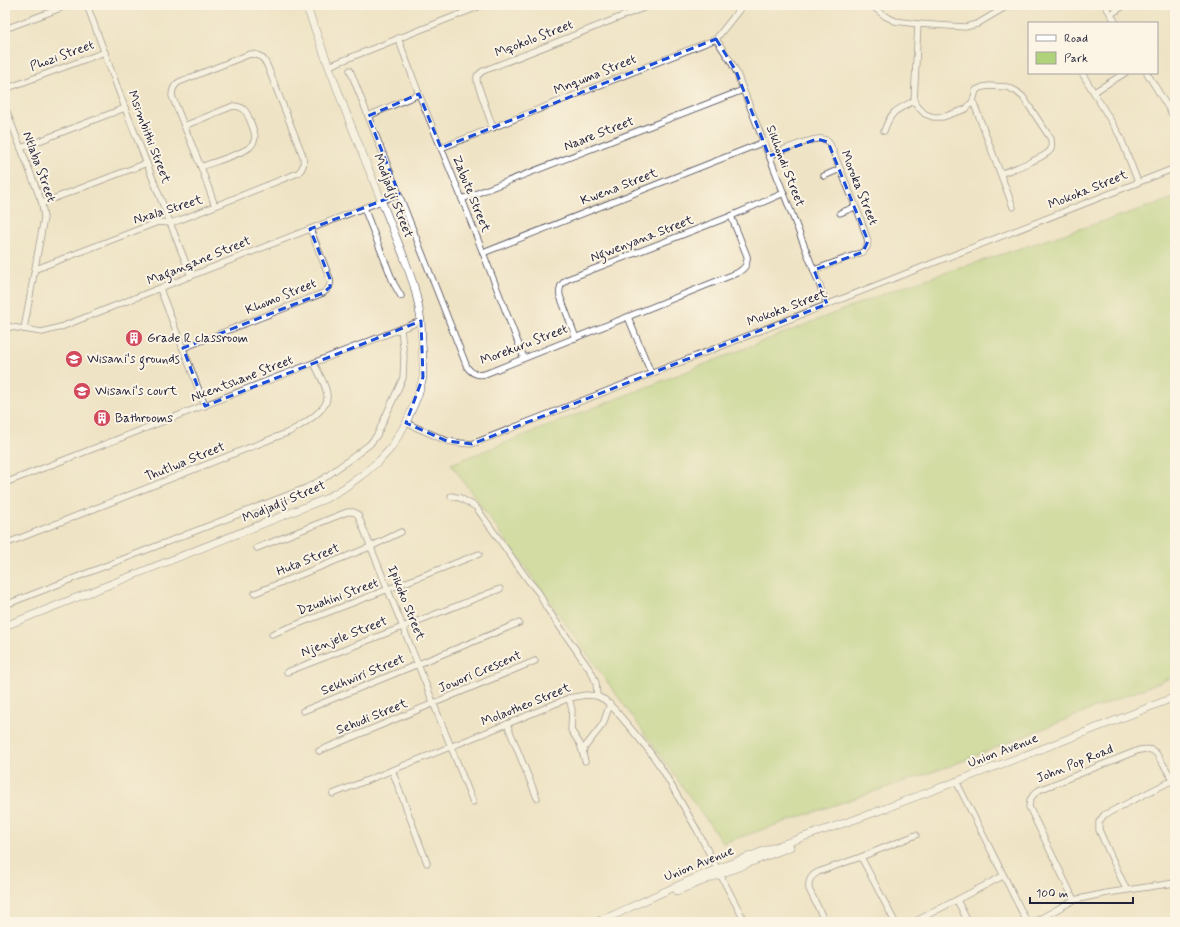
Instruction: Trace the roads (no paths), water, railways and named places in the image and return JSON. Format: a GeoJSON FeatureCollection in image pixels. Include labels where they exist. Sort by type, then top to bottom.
{"type":"FeatureCollection","features":[{"type":"Feature","properties":{"kind":"street"},"geometry":{"type":"LineString","coordinates":[[5,29],[69,5]]}},
{"type":"Feature","properties":{"kind":"street","name":"Msimbithi Street"},"geometry":{"type":"LineString","coordinates":[[87,5],[125,108],[191,276]]}},
{"type":"Feature","properties":{"kind":"street","name":"Modjadji Street"},"geometry":{"type":"LineString","coordinates":[[5,626],[325,499],[344,488],[380,460],[392,448],[406,423],[418,395],[423,378],[420,321],[414,286],[306,5]]}},
{"type":"Feature","properties":{"kind":"street"},"geometry":{"type":"LineString","coordinates":[[329,66],[483,5]]}},
{"type":"Feature","properties":{"kind":"street","name":"Mqokolo Street"},"geometry":{"type":"LineString","coordinates":[[493,128],[477,82],[477,76],[483,71],[651,5]]}},
{"type":"Feature","properties":{"kind":"street","name":"Mnquma Street"},"geometry":{"type":"LineString","coordinates":[[441,148],[716,39],[743,5]]}},
{"type":"Feature","properties":{"kind":"street"},"geometry":{"type":"LineString","coordinates":[[871,5],[885,16],[895,21],[918,24],[965,26],[977,24],[1009,5]]}},
{"type":"Feature","properties":{"kind":"street"},"geometry":{"type":"LineString","coordinates":[[1105,5],[1115,22]]}},
{"type":"Feature","properties":{"kind":"street"},"geometry":{"type":"LineString","coordinates":[[1111,14],[1125,5]]}},
{"type":"Feature","properties":{"kind":"street"},"geometry":{"type":"LineString","coordinates":[[1172,5],[1175,10]]}},
{"type":"Feature","properties":{"kind":"street"},"geometry":{"type":"LineString","coordinates":[[918,24],[914,101],[925,114],[933,117],[943,117],[953,114],[966,108],[973,101],[976,90],[983,87],[1007,88],[1016,91],[1023,98],[1051,139],[1052,148],[1048,153],[1001,174]]}},
{"type":"Feature","properties":{"kind":"street","name":"Zabute Street"},"geometry":{"type":"LineString","coordinates":[[398,38],[524,358]]}},
{"type":"Feature","properties":{"kind":"street","name":"Sikhondi Street"},"geometry":{"type":"LineString","coordinates":[[716,39],[736,71],[827,304]]}},
{"type":"Feature","properties":{"kind":"street","name":"Phozi Street"},"geometry":{"type":"LineString","coordinates":[[5,89],[105,52]]}},
{"type":"Feature","properties":{"kind":"street","name":"Nxala Street"},"geometry":{"type":"LineString","coordinates":[[36,269],[158,222],[170,223],[216,206],[298,173],[304,165],[303,156],[267,65],[263,58],[259,55],[250,54],[176,84],[172,96],[184,126]]}},
{"type":"Feature","properties":{"kind":"street","name":"Morekuru Street"},"geometry":{"type":"LineString","coordinates":[[350,70],[468,370],[476,375],[576,338],[737,274],[748,262],[731,216]]}},
{"type":"Feature","properties":{"kind":"street"},"geometry":{"type":"LineString","coordinates":[[1083,74],[1120,136],[1138,182]]}},
{"type":"Feature","properties":{"kind":"street"},"geometry":{"type":"LineString","coordinates":[[1094,92],[1123,74]]}},
{"type":"Feature","properties":{"kind":"street"},"geometry":{"type":"LineString","coordinates":[[1148,74],[1175,119]]}},
{"type":"Feature","properties":{"kind":"street","name":"Naare Street"},"geometry":{"type":"LineString","coordinates":[[462,199],[743,90]]}},
{"type":"Feature","properties":{"kind":"street"},"geometry":{"type":"LineString","coordinates":[[368,116],[419,94]]}},
{"type":"Feature","properties":{"kind":"street"},"geometry":{"type":"LineString","coordinates":[[884,131],[888,119],[894,112],[914,101]]}},
{"type":"Feature","properties":{"kind":"street"},"geometry":{"type":"LineString","coordinates":[[973,101],[1013,207]]}},
{"type":"Feature","properties":{"kind":"street"},"geometry":{"type":"LineString","coordinates":[[201,167],[249,148],[255,136],[251,123],[243,108],[233,106],[184,126],[216,206]]}},
{"type":"Feature","properties":{"kind":"street","name":"Ntlaba Street"},"geometry":{"type":"LineString","coordinates":[[5,107],[42,203],[44,218],[24,329]]}},
{"type":"Feature","properties":{"kind":"street"},"geometry":{"type":"LineString","coordinates":[[21,148],[125,108]]}},
{"type":"Feature","properties":{"kind":"street","name":"Moroka Street"},"geometry":{"type":"LineString","coordinates":[[769,156],[809,140],[817,138],[824,139],[830,144],[840,169],[868,241],[867,247],[863,252],[814,270]]}},
{"type":"Feature","properties":{"kind":"street","name":"Kwena Street"},"geometry":{"type":"LineString","coordinates":[[483,253],[764,142]]}},
{"type":"Feature","properties":{"kind":"street"},"geometry":{"type":"LineString","coordinates":[[42,203],[147,163]]}},
{"type":"Feature","properties":{"kind":"street","name":"Mokoka Street"},"geometry":{"type":"LineString","coordinates":[[406,423],[448,441],[472,444],[1175,168]]}},
{"type":"Feature","properties":{"kind":"street"},"geometry":{"type":"LineString","coordinates":[[824,176],[840,169]]}},
{"type":"Feature","properties":{"kind":"street","name":"Ngwenyana Street"},"geometry":{"type":"LineString","coordinates":[[576,338],[560,296],[559,290],[563,282],[731,216],[784,193]]}},
{"type":"Feature","properties":{"kind":"street","name":"Maganqane Street"},"geometry":{"type":"LineString","coordinates":[[5,326],[42,332],[61,327],[399,194]]}},
{"type":"Feature","properties":{"kind":"street"},"geometry":{"type":"LineString","coordinates":[[840,213],[855,207]]}},
{"type":"Feature","properties":{"kind":"street"},"geometry":{"type":"LineString","coordinates":[[364,208],[394,284],[401,296]]}},
{"type":"Feature","properties":{"kind":"street","name":"Khomo Street"},"geometry":{"type":"LineString","coordinates":[[183,348],[323,293],[328,289],[330,286],[330,279],[310,229]]}},
{"type":"Feature","properties":{"kind":"street"},"geometry":{"type":"LineString","coordinates":[[160,289],[205,406]]}},
{"type":"Feature","properties":{"kind":"street"},"geometry":{"type":"LineString","coordinates":[[628,317],[651,373]]}},
{"type":"Feature","properties":{"kind":"street","name":"Nkentshane Street"},"geometry":{"type":"LineString","coordinates":[[5,483],[420,321]]}},
{"type":"Feature","properties":{"kind":"street"},"geometry":{"type":"LineString","coordinates":[[5,605],[306,488],[323,479],[370,444],[379,432],[401,384],[404,373],[401,328]]}},
{"type":"Feature","properties":{"kind":"street","name":"Thutlwa Street"},"geometry":{"type":"LineString","coordinates":[[5,544],[289,432],[322,410],[328,398],[314,363]]}},
{"type":"Feature","properties":{"kind":"street"},"geometry":{"type":"LineString","coordinates":[[451,496],[460,498],[476,507],[490,525],[528,580],[539,593],[546,607],[592,674],[596,684],[597,696],[610,704],[632,729],[662,769],[690,817],[745,922]]}},
{"type":"Feature","properties":{"kind":"street","name":"Ipikoko Street"},"geometry":{"type":"LineString","coordinates":[[257,548],[351,511],[358,515],[473,802]]}},
{"type":"Feature","properties":{"kind":"street"},"geometry":{"type":"LineString","coordinates":[[370,547],[401,532]]}},
{"type":"Feature","properties":{"kind":"street","name":"Huta Street"},"geometry":{"type":"LineString","coordinates":[[255,593],[370,547]]}},
{"type":"Feature","properties":{"kind":"street","name":"Dzuahini Street"},"geometry":{"type":"LineString","coordinates":[[272,634],[479,554]]}},
{"type":"Feature","properties":{"kind":"street","name":"Njenjele Street"},"geometry":{"type":"LineString","coordinates":[[287,672],[500,589]]}},
{"type":"Feature","properties":{"kind":"street","name":"Sekhwiri Street"},"geometry":{"type":"LineString","coordinates":[[303,711],[519,623]]}},
{"type":"Feature","properties":{"kind":"street","name":"Jowori Crescent"},"geometry":{"type":"LineString","coordinates":[[434,704],[535,661]]}},
{"type":"Feature","properties":{"kind":"street","name":"Molaotheo Street"},"geometry":{"type":"LineString","coordinates":[[333,794],[569,698],[586,694],[597,696]]}},
{"type":"Feature","properties":{"kind":"street","name":"Union Avenue"},"geometry":{"type":"LineString","coordinates":[[596,922],[666,890],[718,871],[762,852],[838,826],[1175,697]]}},
{"type":"Feature","properties":{"kind":"street"},"geometry":{"type":"LineString","coordinates":[[569,698],[572,710],[571,730],[580,744],[585,761]]}},
{"type":"Feature","properties":{"kind":"street","name":"Sehudi Street"},"geometry":{"type":"LineString","coordinates":[[319,751],[434,704]]}},
{"type":"Feature","properties":{"kind":"street"},"geometry":{"type":"LineString","coordinates":[[583,753],[603,724],[610,704]]}},
{"type":"Feature","properties":{"kind":"street"},"geometry":{"type":"LineString","coordinates":[[507,724],[537,798]]}},
{"type":"Feature","properties":{"kind":"street","name":"John Pop Road"},"geometry":{"type":"LineString","coordinates":[[1074,900],[1031,811],[1029,804],[1034,794],[1039,790],[1064,779],[1145,749],[1154,750],[1156,752],[1174,780]]}},
{"type":"Feature","properties":{"kind":"street"},"geometry":{"type":"LineString","coordinates":[[392,770],[427,863]]}},
{"type":"Feature","properties":{"kind":"street"},"geometry":{"type":"LineString","coordinates":[[1126,890],[1099,830],[1099,822],[1104,815],[1174,780]]}},
{"type":"Feature","properties":{"kind":"street"},"geometry":{"type":"LineString","coordinates":[[956,781],[1027,922]]}},
{"type":"Feature","properties":{"kind":"street"},"geometry":{"type":"LineString","coordinates":[[825,922],[810,894],[808,883],[810,878],[818,872],[916,835]]}},
{"type":"Feature","properties":{"kind":"street"},"geometry":{"type":"LineString","coordinates":[[861,857],[895,922]]}},
{"type":"Feature","properties":{"kind":"street"},"geometry":{"type":"LineString","coordinates":[[914,922],[1003,876]]}},
{"type":"Feature","properties":{"kind":"street"},"geometry":{"type":"LineString","coordinates":[[1034,922],[1074,900],[1094,895],[1175,883]]}},
{"type":"Feature","properties":{"kind":"street"},"geometry":{"type":"LineString","coordinates":[[957,900],[968,922]]}},
{"type":"Feature","properties":{"kind":"place","name":"Grade R classroom"},"geometry":{"type":"Point","coordinates":[134,338]}},
{"type":"Feature","properties":{"kind":"place","name":"Wisani's grounds"},"geometry":{"type":"Point","coordinates":[74,359]}},
{"type":"Feature","properties":{"kind":"place","name":"Wisani's court"},"geometry":{"type":"Point","coordinates":[82,391]}},
{"type":"Feature","properties":{"kind":"place","name":"Bathrooms"},"geometry":{"type":"Point","coordinates":[102,418]}}]}
